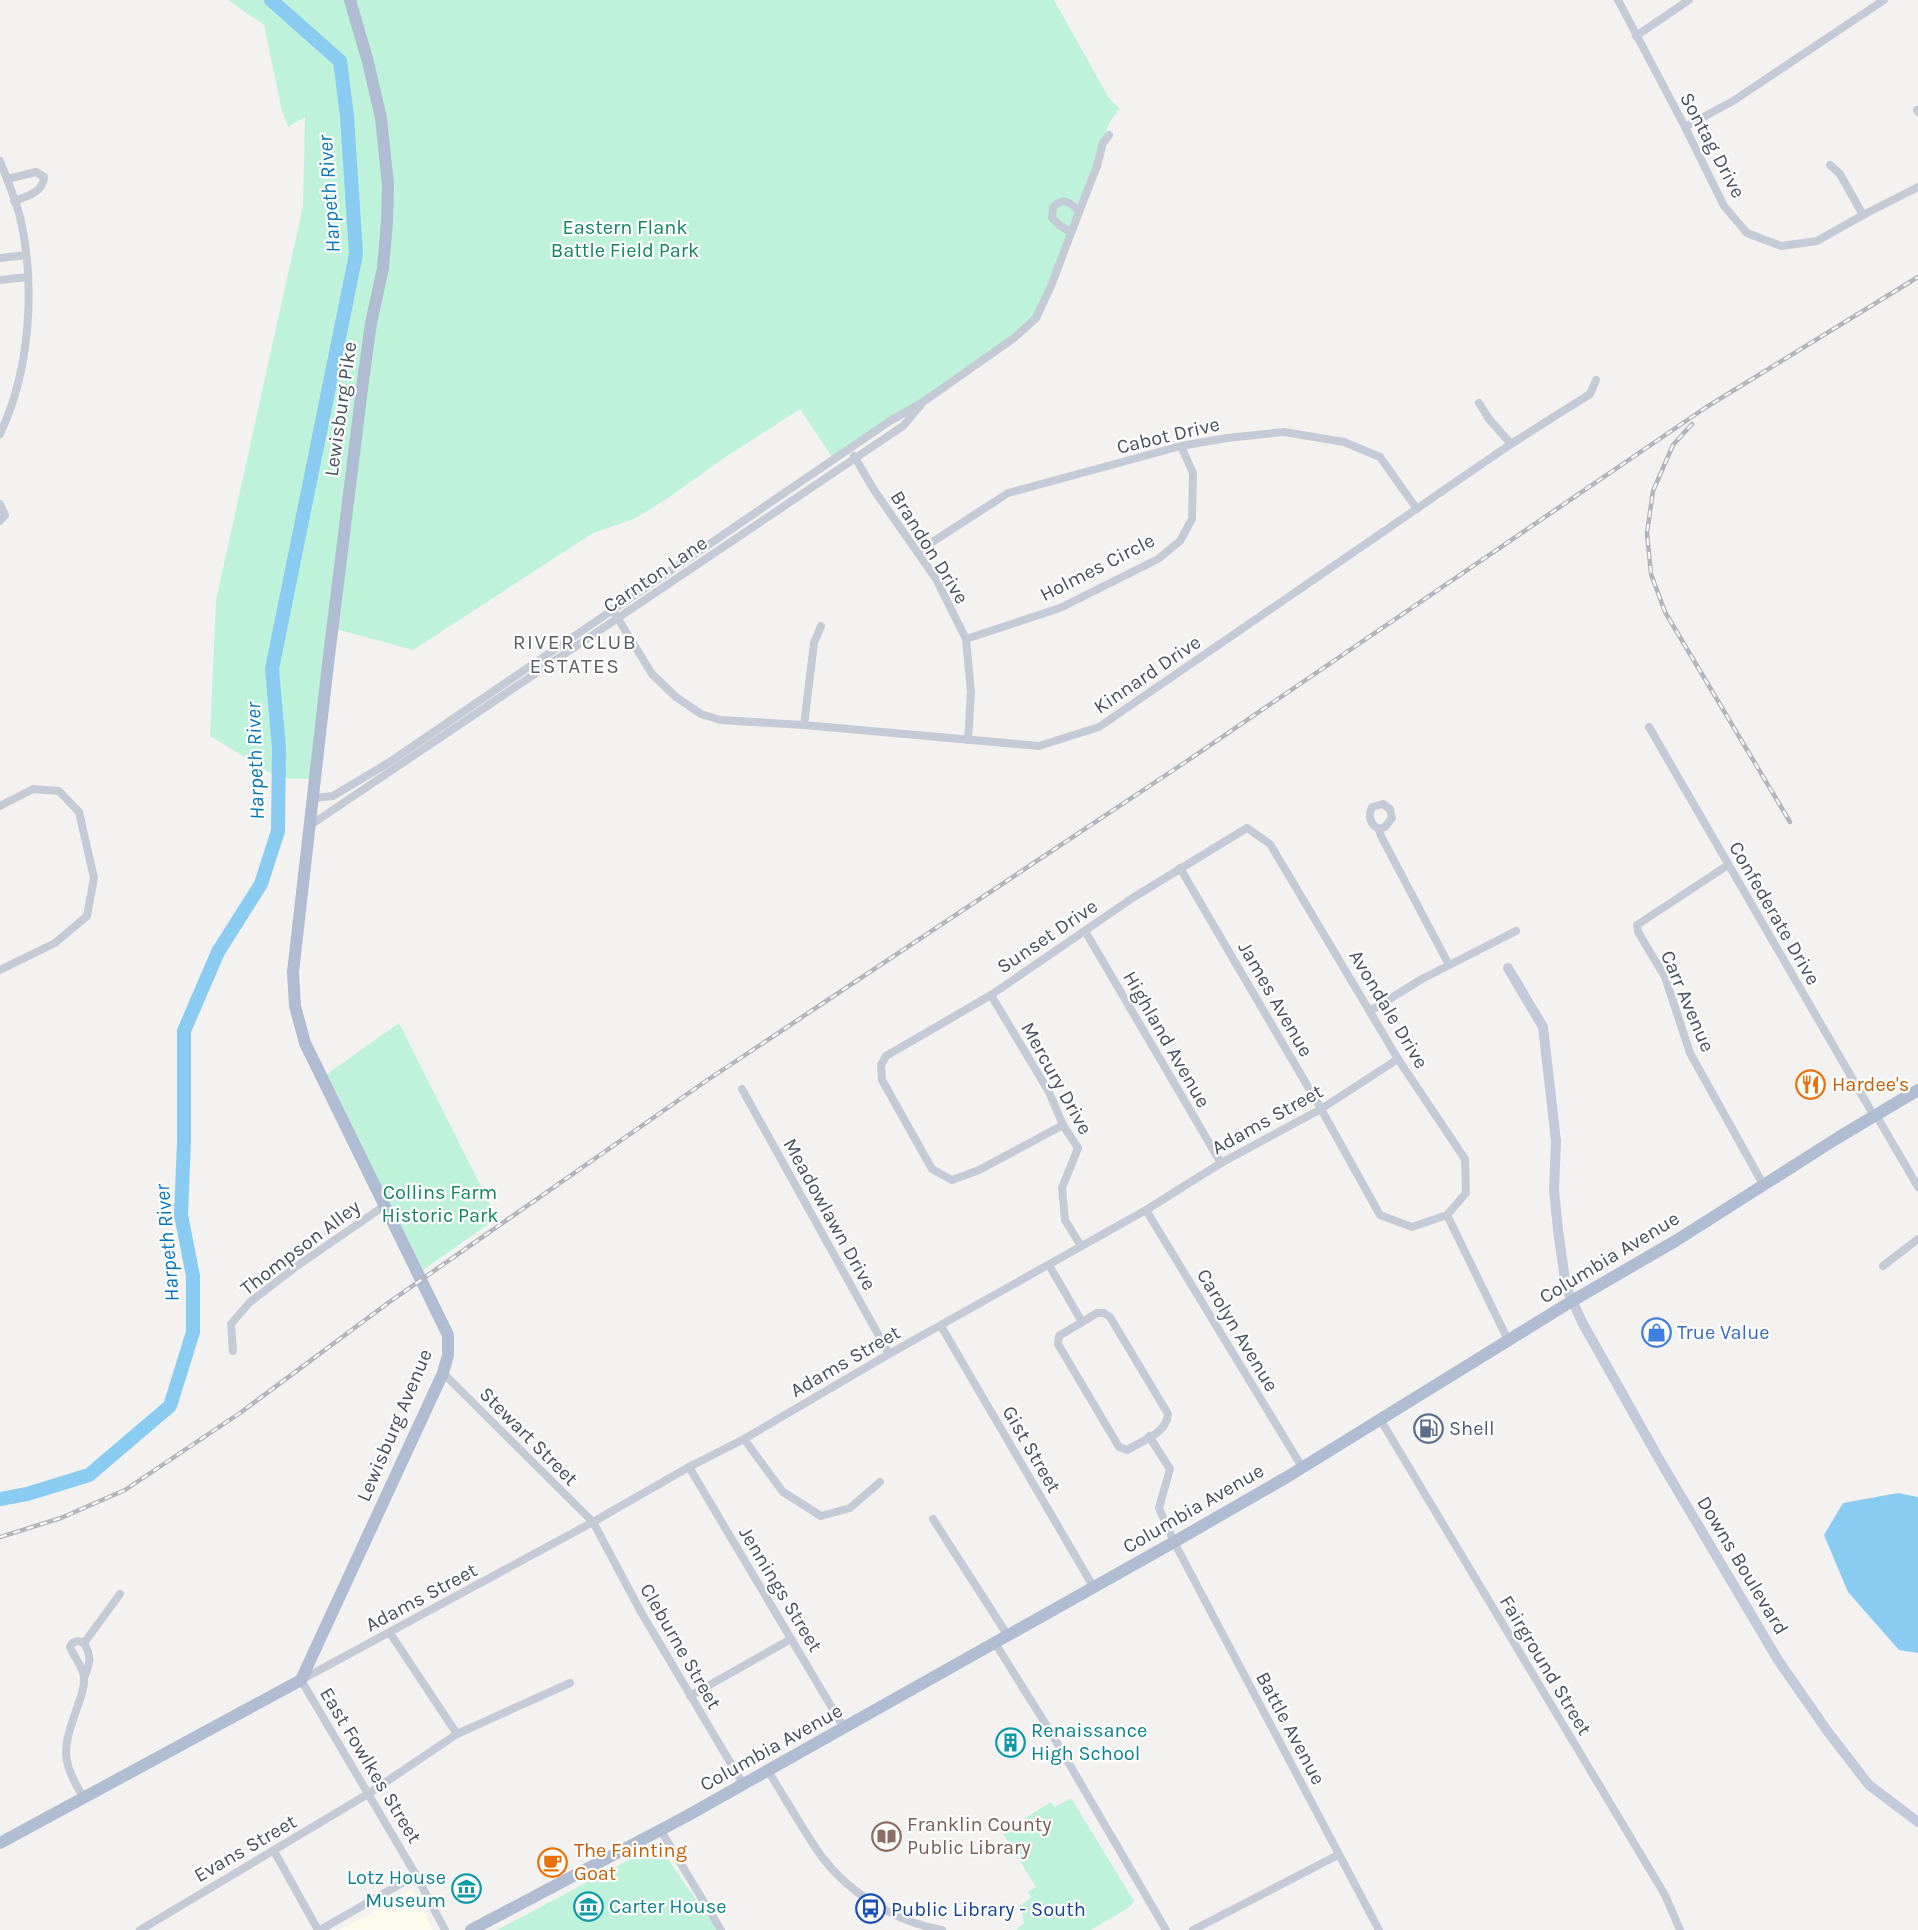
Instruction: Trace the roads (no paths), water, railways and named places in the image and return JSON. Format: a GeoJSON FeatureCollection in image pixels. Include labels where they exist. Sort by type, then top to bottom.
{"type":"FeatureCollection","features":[{"type":"Feature","properties":{"kind":"main road","name":"Lewisburg Pike"},"geometry":{"type":"LineString","coordinates":[[309,826],[363,381],[383,268],[387,222],[388,185],[381,118],[350,0]]}},
{"type":"Feature","properties":{"kind":"main road","name":"Lewisburg Avenue"},"geometry":{"type":"LineString","coordinates":[[301,1680],[442,1374],[448,1355],[448,1335],[305,1043],[295,1006],[293,972],[309,826]]}},
{"type":"Feature","properties":{"kind":"main road","name":"Columbia Avenue"},"geometry":{"type":"LineString","coordinates":[[471,1930],[661,1831],[1174,1542],[1677,1240],[1918,1090]]}},
{"type":"Feature","properties":{"kind":"main road"},"geometry":{"type":"LineString","coordinates":[[0,1843],[301,1680]]}},
{"type":"Feature","properties":{"kind":"street","name":"Sontag Drive"},"geometry":{"type":"LineString","coordinates":[[1618,0],[1724,206],[1747,233],[1780,246],[1816,241],[1918,187]]}},
{"type":"Feature","properties":{"kind":"street"},"geometry":{"type":"LineString","coordinates":[[1636,36],[1689,0]]}},
{"type":"Feature","properties":{"kind":"street"},"geometry":{"type":"LineString","coordinates":[[1685,127],[1733,101],[1884,0]]}},
{"type":"Feature","properties":{"kind":"street","name":"Carnton Lane"},"geometry":{"type":"LineString","coordinates":[[314,798],[333,796],[374,772],[890,421],[923,402],[1014,338],[1036,318],[1051,286],[1097,166],[1103,143],[1109,135]]}},
{"type":"Feature","properties":{"kind":"street"},"geometry":{"type":"LineString","coordinates":[[0,161],[20,217],[26,255],[29,318],[10,413],[0,434]]}},
{"type":"Feature","properties":{"kind":"street"},"geometry":{"type":"LineString","coordinates":[[1830,165],[1840,174],[1863,215]]}},
{"type":"Feature","properties":{"kind":"street"},"geometry":{"type":"LineString","coordinates":[[7,178],[36,172],[44,177],[37,192],[14,201]]}},
{"type":"Feature","properties":{"kind":"street"},"geometry":{"type":"LineString","coordinates":[[1071,232],[1059,225],[1052,218],[1051,212],[1059,202],[1066,201],[1079,212]]}},
{"type":"Feature","properties":{"kind":"street"},"geometry":{"type":"LineString","coordinates":[[0,258],[26,255]]}},
{"type":"Feature","properties":{"kind":"street"},"geometry":{"type":"LineString","coordinates":[[0,280],[27,277]]}},
{"type":"Feature","properties":{"kind":"street","name":"Kinnard Drive"},"geometry":{"type":"LineString","coordinates":[[612,609],[652,674],[676,697],[701,714],[720,720],[804,725],[1039,746],[1099,727],[1511,444],[1590,394],[1596,380]]}},
{"type":"Feature","properties":{"kind":"street","name":"Carnton Lane"},"geometry":{"type":"LineString","coordinates":[[309,826],[903,426],[923,402]]}},
{"type":"Feature","properties":{"kind":"street"},"geometry":{"type":"LineString","coordinates":[[1479,403],[1489,419],[1511,444]]}},
{"type":"Feature","properties":{"kind":"street","name":"Cabot Drive"},"geometry":{"type":"LineString","coordinates":[[918,552],[1008,494],[1181,446],[1284,432],[1344,442],[1380,457],[1417,509]]}},
{"type":"Feature","properties":{"kind":"street","name":"Holmes Circle"},"geometry":{"type":"LineString","coordinates":[[966,639],[1060,608],[1158,559],[1180,541],[1192,519],[1193,472],[1181,446]]}},
{"type":"Feature","properties":{"kind":"street","name":"Brandon Drive"},"geometry":{"type":"LineString","coordinates":[[848,450],[856,458],[874,490],[936,579],[966,639],[971,693],[968,740]]}},
{"type":"Feature","properties":{"kind":"street"},"geometry":{"type":"LineString","coordinates":[[0,504],[5,515],[0,521]]}},
{"type":"Feature","properties":{"kind":"street"},"geometry":{"type":"LineString","coordinates":[[804,725],[814,643],[821,626]]}},
{"type":"Feature","properties":{"kind":"street","name":"Confederate Drive"},"geometry":{"type":"LineString","coordinates":[[1649,727],[1918,1187]]}},
{"type":"Feature","properties":{"kind":"street"},"geometry":{"type":"LineString","coordinates":[[0,806],[33,789],[59,791],[79,812],[94,878],[87,916],[74,929],[55,943],[0,970]]}},
{"type":"Feature","properties":{"kind":"street","name":"Sunset Drive"},"geometry":{"type":"LineString","coordinates":[[1063,1125],[979,1170],[952,1180],[932,1169],[882,1080],[881,1065],[886,1056],[991,995],[1180,868],[1247,828]]}},
{"type":"Feature","properties":{"kind":"street","name":"Avondale Drive"},"geometry":{"type":"LineString","coordinates":[[1247,828],[1270,844],[1398,1059],[1465,1159],[1466,1193],[1447,1215]]}},
{"type":"Feature","properties":{"kind":"street"},"geometry":{"type":"LineString","coordinates":[[1379,828],[1381,836],[1449,965]]}},
{"type":"Feature","properties":{"kind":"street","name":"Carr Avenue"},"geometry":{"type":"LineString","coordinates":[[1728,865],[1637,925],[1638,932],[1665,977],[1690,1053],[1764,1186]]}},
{"type":"Feature","properties":{"kind":"street","name":"James Avenue"},"geometry":{"type":"LineString","coordinates":[[1180,868],[1321,1109],[1380,1215],[1413,1227],[1447,1215]]}},
{"type":"Feature","properties":{"kind":"street","name":"Highland Avenue"},"geometry":{"type":"LineString","coordinates":[[1085,931],[1221,1163]]}},
{"type":"Feature","properties":{"kind":"street"},"geometry":{"type":"LineString","coordinates":[[1370,1011],[1422,979],[1516,931]]}},
{"type":"Feature","properties":{"kind":"street","name":"Downs Boulevard"},"geometry":{"type":"LineString","coordinates":[[1508,968],[1543,1027],[1556,1141],[1554,1190],[1558,1230],[1566,1287],[1572,1301],[1608,1369],[1778,1660],[1828,1732],[1869,1785],[1918,1822]]}},
{"type":"Feature","properties":{"kind":"street","name":"Mercury Drive"},"geometry":{"type":"LineString","coordinates":[[991,995],[1049,1092],[1063,1125],[1078,1148],[1062,1188],[1065,1220],[1081,1246]]}},
{"type":"Feature","properties":{"kind":"street","name":"Adams Street"},"geometry":{"type":"LineString","coordinates":[[301,1680],[744,1439],[889,1354],[1146,1210],[1221,1163],[1321,1109],[1398,1059]]}},
{"type":"Feature","properties":{"kind":"street","name":"Meadowlawn Drive"},"geometry":{"type":"LineString","coordinates":[[742,1089],[889,1354]]}},
{"type":"Feature","properties":{"kind":"street","name":"Thompson Alley"},"geometry":{"type":"LineString","coordinates":[[233,1352],[231,1324],[250,1302],[297,1266],[384,1206]]}},
{"type":"Feature","properties":{"kind":"street","name":"Carolyn Avenue"},"geometry":{"type":"LineString","coordinates":[[1146,1210],[1302,1467]]}},
{"type":"Feature","properties":{"kind":"street"},"geometry":{"type":"LineString","coordinates":[[1447,1215],[1508,1340]]}},
{"type":"Feature","properties":{"kind":"street"},"geometry":{"type":"LineString","coordinates":[[1883,1266],[1918,1239]]}},
{"type":"Feature","properties":{"kind":"street"},"geometry":{"type":"LineString","coordinates":[[1049,1265],[1082,1322]]}},
{"type":"Feature","properties":{"kind":"street"},"geometry":{"type":"LineString","coordinates":[[1097,1313],[1104,1313],[1110,1317],[1168,1414],[1164,1428],[1127,1450],[1119,1447],[1058,1344],[1059,1336],[1082,1322],[1097,1313]]}},
{"type":"Feature","properties":{"kind":"street","name":"Gist Street"},"geometry":{"type":"LineString","coordinates":[[941,1326],[1094,1588]]}},
{"type":"Feature","properties":{"kind":"street","name":"Stewart Street"},"geometry":{"type":"LineString","coordinates":[[442,1374],[593,1522]]}},
{"type":"Feature","properties":{"kind":"street","name":"Fairground Street"},"geometry":{"type":"LineString","coordinates":[[1380,1419],[1665,1895],[1680,1930]]}},
{"type":"Feature","properties":{"kind":"street","name":"Battle Avenue"},"geometry":{"type":"LineString","coordinates":[[1149,1436],[1170,1469],[1160,1508],[1174,1542],[1379,1930]]}},
{"type":"Feature","properties":{"kind":"street"},"geometry":{"type":"LineString","coordinates":[[744,1439],[783,1492],[821,1516],[850,1508],[880,1482]]}},
{"type":"Feature","properties":{"kind":"street","name":"Jennings Street"},"geometry":{"type":"LineString","coordinates":[[689,1467],[844,1728]]}},
{"type":"Feature","properties":{"kind":"street"},"geometry":{"type":"LineString","coordinates":[[933,1519],[1008,1636]]}},
{"type":"Feature","properties":{"kind":"street","name":"Cleburne Street"},"geometry":{"type":"LineString","coordinates":[[593,1522],[641,1612],[743,1784]]}},
{"type":"Feature","properties":{"kind":"street"},"geometry":{"type":"LineString","coordinates":[[84,1643],[120,1594]]}},
{"type":"Feature","properties":{"kind":"street"},"geometry":{"type":"LineString","coordinates":[[390,1633],[457,1734]]}},
{"type":"Feature","properties":{"kind":"street"},"geometry":{"type":"LineString","coordinates":[[690,1696],[791,1639]]}},
{"type":"Feature","properties":{"kind":"street"},"geometry":{"type":"LineString","coordinates":[[84,1678],[70,1647],[72,1643],[78,1641],[84,1643],[89,1653],[89,1662],[65,1747],[73,1781],[84,1798]]}},
{"type":"Feature","properties":{"kind":"street"},"geometry":{"type":"LineString","coordinates":[[995,1643],[1056,1741],[1166,1930]]}},
{"type":"Feature","properties":{"kind":"street","name":"East Fowlkes Street"},"geometry":{"type":"LineString","coordinates":[[301,1680],[416,1875],[445,1930]]}},
{"type":"Feature","properties":{"kind":"street","name":"Evans Street"},"geometry":{"type":"LineString","coordinates":[[145,1929],[198,1894],[368,1794],[457,1734],[570,1683]]}},
{"type":"Feature","properties":{"kind":"street"},"geometry":{"type":"LineString","coordinates":[[768,1771],[823,1858],[854,1890],[890,1913],[928,1928],[942,1930]]}},
{"type":"Feature","properties":{"kind":"street"},"geometry":{"type":"LineString","coordinates":[[661,1831],[721,1930]]}},
{"type":"Feature","properties":{"kind":"street"},"geometry":{"type":"LineString","coordinates":[[274,1851],[319,1930],[416,1875]]}},
{"type":"Feature","properties":{"kind":"street"},"geometry":{"type":"LineString","coordinates":[[1193,1930],[1338,1855]]}},
{"type":"Feature","properties":{"kind":"water"},"geometry":{"type":"Polygon","coordinates":[[[1898,1493],[1918,1497],[1918,1653],[1899,1650],[1848,1592],[1824,1535],[1843,1503],[1898,1493]]]}},
{"type":"Feature","properties":{"kind":"waterway","name":"Harpeth River"},"geometry":{"type":"LineString","coordinates":[[0,1499],[27,1494],[89,1475],[170,1406],[193,1332],[193,1276],[181,1215],[184,1031],[218,952],[261,884],[278,831],[279,748],[272,669],[356,254],[347,116],[340,61],[271,0]]}},
{"type":"Feature","properties":{"kind":"railway"},"geometry":{"type":"LineString","coordinates":[[0,1537],[61,1518],[125,1490],[240,1413],[388,1303],[706,1081],[1181,765],[1705,408],[1918,277]]}},
{"type":"Feature","properties":{"kind":"railway"},"geometry":{"type":"LineString","coordinates":[[1692,424],[1673,445],[1653,491],[1647,533],[1651,574],[1665,612],[1790,822]]}},
{"type":"Feature","properties":{"kind":"place","name":"Hardee's"},"geometry":{"type":"Point","coordinates":[1811,1084]}},
{"type":"Feature","properties":{"kind":"place","name":"True Value"},"geometry":{"type":"Point","coordinates":[1656,1332]}},
{"type":"Feature","properties":{"kind":"place","name":"Shell"},"geometry":{"type":"Point","coordinates":[1428,1428]}},
{"type":"Feature","properties":{"kind":"place","name":"Renaissance High School"},"geometry":{"type":"Point","coordinates":[1010,1742]}},
{"type":"Feature","properties":{"kind":"place","name":"Franklin County Public Library"},"geometry":{"type":"Point","coordinates":[886,1836]}},
{"type":"Feature","properties":{"kind":"place","name":"The Fainting Goat"},"geometry":{"type":"Point","coordinates":[553,1862]}},
{"type":"Feature","properties":{"kind":"place","name":"Lotz House Museum"},"geometry":{"type":"Point","coordinates":[467,1889]}},
{"type":"Feature","properties":{"kind":"place","name":"Carter House"},"geometry":{"type":"Point","coordinates":[588,1906]}},
{"type":"Feature","properties":{"kind":"place","name":"Public Library - South"},"geometry":{"type":"Point","coordinates":[870,1909]}},
{"type":"Feature","properties":{"kind":"district","name":"RIVER CLUB ESTATES"},"geometry":{"type":"Point","coordinates":[575,654]}},
{"type":"Feature","properties":{"kind":"park label","name":"Eastern Flank Battle Field Park"},"geometry":{"type":"Point","coordinates":[625,238]}},
{"type":"Feature","properties":{"kind":"park label","name":"Collins Farm Historic Park"},"geometry":{"type":"Point","coordinates":[440,1204]}}]}
